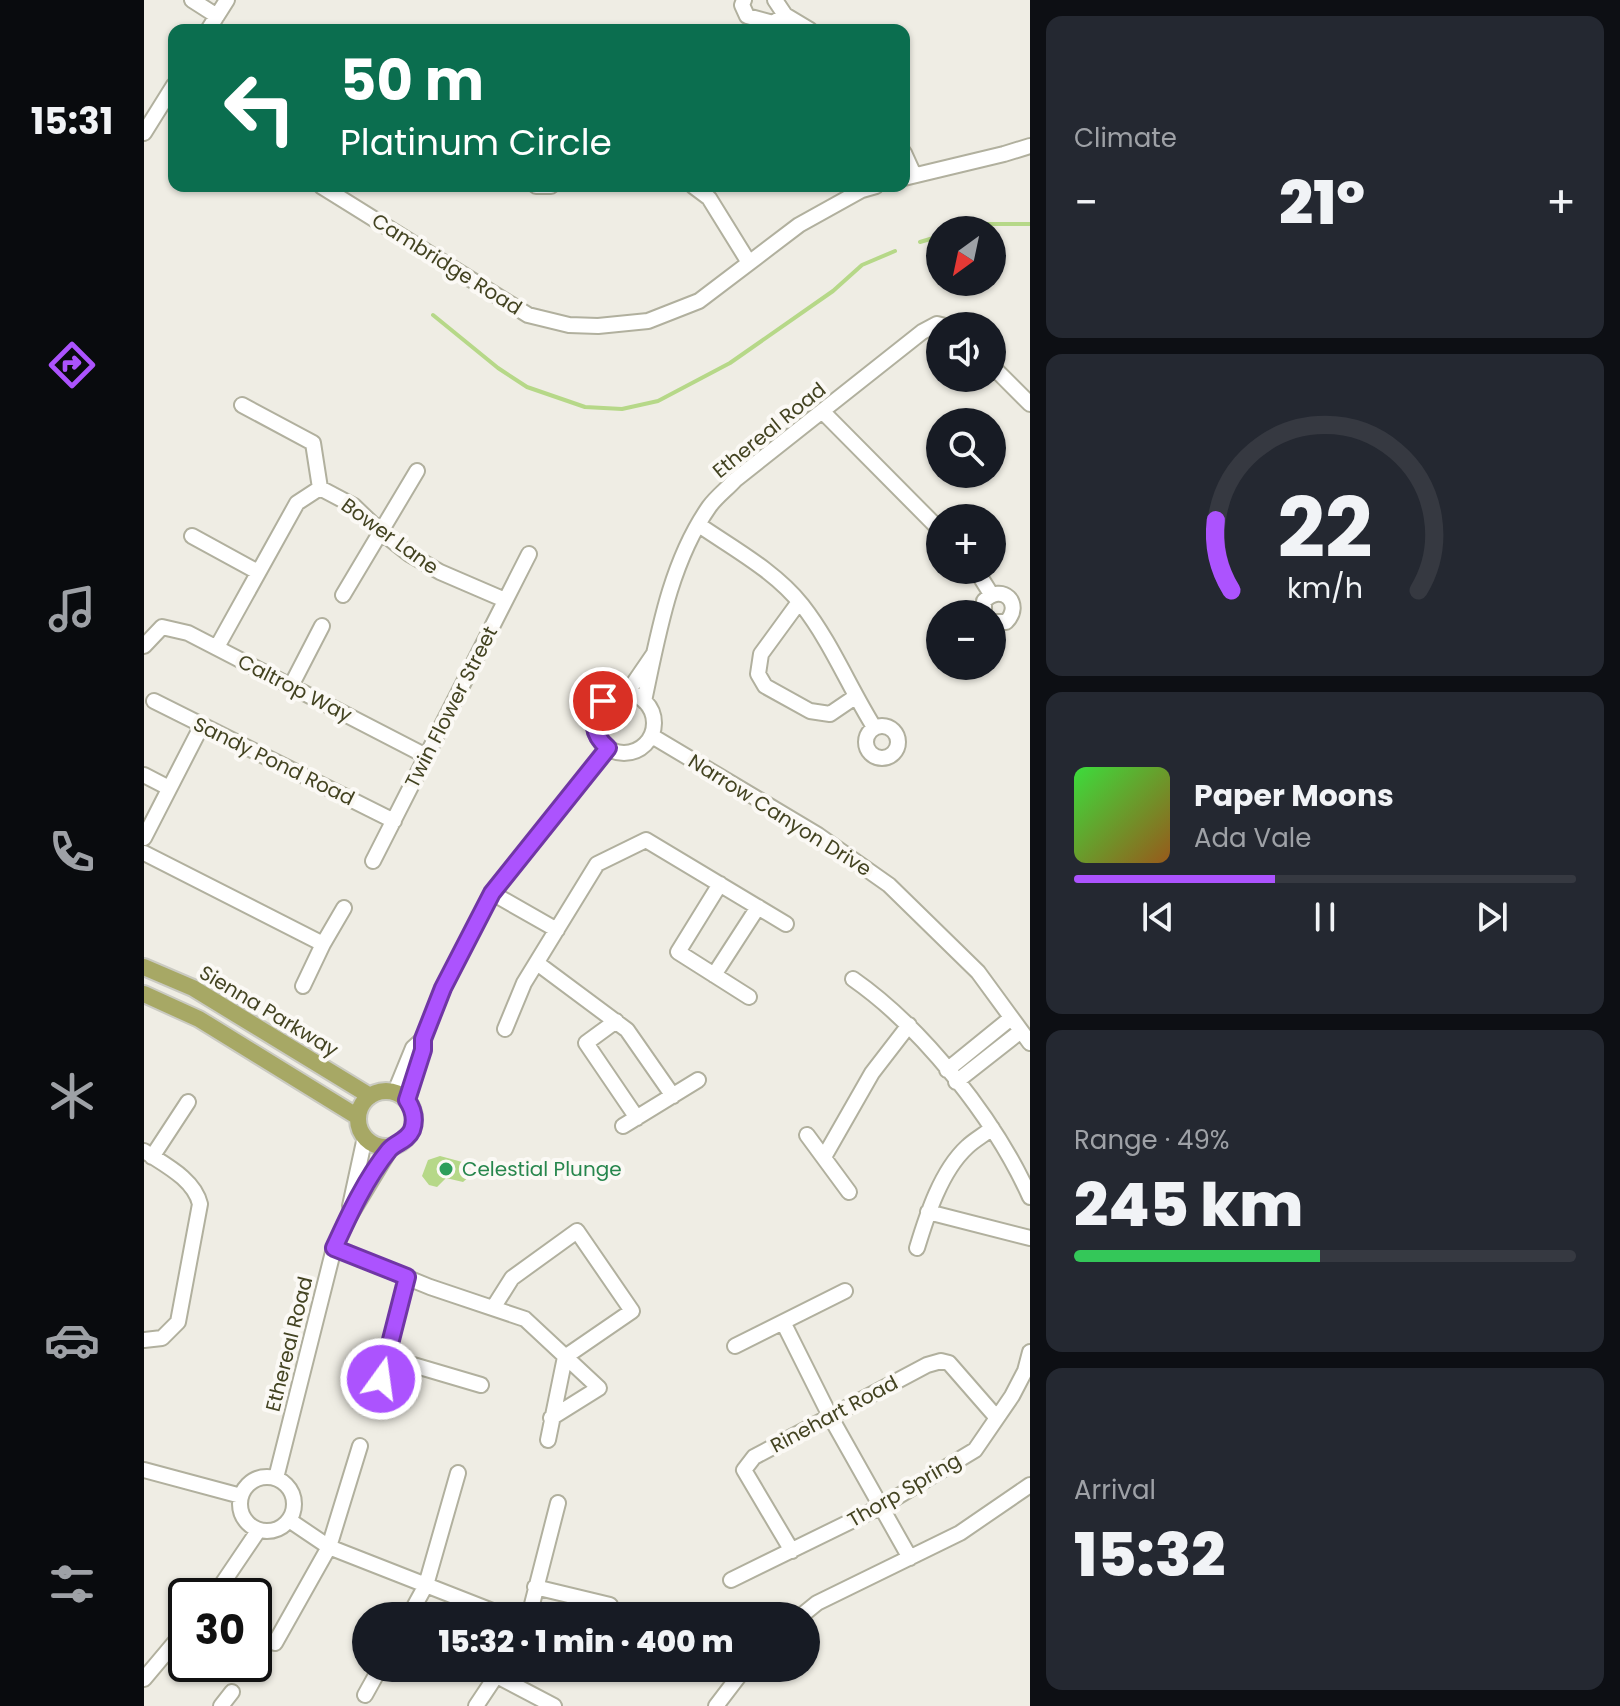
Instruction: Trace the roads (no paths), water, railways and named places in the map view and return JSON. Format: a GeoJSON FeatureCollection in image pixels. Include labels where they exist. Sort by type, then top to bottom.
{"type":"FeatureCollection","features":[{"type":"Feature","properties":{"kind":"main road","name":"Sienna Parkway"},"geometry":{"type":"LineString","coordinates":[[144,967],[193,988],[370,1096]]}},
{"type":"Feature","properties":{"kind":"main road"},"geometry":{"type":"LineString","coordinates":[[144,994],[199,1019],[358,1117],[365,1137],[377,1145],[392,1146]]}},
{"type":"Feature","properties":{"kind":"main road"},"geometry":{"type":"LineString","coordinates":[[358,1117],[370,1096],[382,1091],[401,1096]]}},
{"type":"Feature","properties":{"kind":"main road","name":"Ethereal Road"},"geometry":{"type":"LineString","coordinates":[[392,1146],[408,1136],[413,1127],[414,1114],[401,1096]]}},
{"type":"Feature","properties":{"kind":"street"},"geometry":{"type":"LineString","coordinates":[[192,0],[217,16]]}},
{"type":"Feature","properties":{"kind":"street"},"geometry":{"type":"LineString","coordinates":[[212,24],[227,0]]}},
{"type":"Feature","properties":{"kind":"street"},"geometry":{"type":"LineString","coordinates":[[744,0],[742,5],[747,16],[761,22],[773,23],[785,15]]}},
{"type":"Feature","properties":{"kind":"street"},"geometry":{"type":"LineString","coordinates":[[775,0],[785,15],[800,24]]}},
{"type":"Feature","properties":{"kind":"street"},"geometry":{"type":"LineString","coordinates":[[144,133],[168,98]]}},
{"type":"Feature","properties":{"kind":"street"},"geometry":{"type":"LineString","coordinates":[[910,176],[1030,146]]}},
{"type":"Feature","properties":{"kind":"street","name":"Cambridge Road"},"geometry":{"type":"LineString","coordinates":[[331,192],[528,315],[569,325],[598,326],[648,321],[699,301],[799,225],[858,192]]}},
{"type":"Feature","properties":{"kind":"street"},"geometry":{"type":"LineString","coordinates":[[701,192],[709,198],[748,261]]}},
{"type":"Feature","properties":{"kind":"street","name":"Ethereal Road"},"geometry":{"type":"LineString","coordinates":[[644,701],[653,654],[682,558],[710,506],[735,480],[926,330]]}},
{"type":"Feature","properties":{"kind":"street"},"geometry":{"type":"LineString","coordinates":[[1006,380],[1030,404]]}},
{"type":"Feature","properties":{"kind":"street","name":"Bower Lane"},"geometry":{"type":"LineString","coordinates":[[242,405],[313,443],[320,488]]}},
{"type":"Feature","properties":{"kind":"street"},"geometry":{"type":"LineString","coordinates":[[823,412],[926,516]]}},
{"type":"Feature","properties":{"kind":"street"},"geometry":{"type":"LineString","coordinates":[[343,595],[417,471]]}},
{"type":"Feature","properties":{"kind":"street","name":"Bower Lane"},"geometry":{"type":"LineString","coordinates":[[320,488],[354,506],[409,554],[440,572],[505,600]]}},
{"type":"Feature","properties":{"kind":"street","name":"Bower Lane"},"geometry":{"type":"LineString","coordinates":[[217,647],[297,503],[320,488]]}},
{"type":"Feature","properties":{"kind":"street"},"geometry":{"type":"LineString","coordinates":[[699,525],[763,568],[799,602],[823,635],[874,727]]}},
{"type":"Feature","properties":{"kind":"street"},"geometry":{"type":"LineString","coordinates":[[192,536],[258,572]]}},
{"type":"Feature","properties":{"kind":"street","name":"Twin Flower Street"},"geometry":{"type":"LineString","coordinates":[[373,861],[529,554]]}},
{"type":"Feature","properties":{"kind":"street"},"geometry":{"type":"LineString","coordinates":[[985,584],[991,594]]}},
{"type":"Feature","properties":{"kind":"street"},"geometry":{"type":"LineString","coordinates":[[985,600],[991,594],[1001,592],[1010,597],[1014,606],[1006,622]]}},
{"type":"Feature","properties":{"kind":"street"},"geometry":{"type":"LineString","coordinates":[[799,602],[761,654],[758,674],[765,686],[810,711],[830,714],[855,697]]}},
{"type":"Feature","properties":{"kind":"street"},"geometry":{"type":"LineString","coordinates":[[291,686],[322,626]]}},
{"type":"Feature","properties":{"kind":"street","name":"Caltrop Way"},"geometry":{"type":"LineString","coordinates":[[144,646],[162,627],[188,633],[426,756]]}},
{"type":"Feature","properties":{"kind":"street","name":"Ethereal Road"},"geometry":{"type":"LineString","coordinates":[[627,693],[653,654]]}},
{"type":"Feature","properties":{"kind":"street"},"geometry":{"type":"LineString","coordinates":[[627,693],[644,701],[654,717],[652,736],[641,749],[633,752],[616,752],[608,748],[596,735],[595,717],[603,701],[627,693]]}},
{"type":"Feature","properties":{"kind":"street","name":"Sandy Pond Road"},"geometry":{"type":"LineString","coordinates":[[154,701],[394,821]]}},
{"type":"Feature","properties":{"kind":"street"},"geometry":{"type":"LineString","coordinates":[[144,838],[202,725]]}},
{"type":"Feature","properties":{"kind":"street","name":"Narrow Canyon Drive"},"geometry":{"type":"LineString","coordinates":[[652,736],[818,835],[889,885],[978,972],[1030,1043]]}},
{"type":"Feature","properties":{"kind":"street","name":"Ethereal Road"},"geometry":{"type":"LineString","coordinates":[[401,1096],[423,1050],[423,1039],[443,988],[492,893],[608,748]]}},
{"type":"Feature","properties":{"kind":"street"},"geometry":{"type":"LineString","coordinates":[[144,775],[169,788]]}},
{"type":"Feature","properties":{"kind":"street"},"geometry":{"type":"LineString","coordinates":[[505,1029],[524,983],[597,864],[646,840],[786,924]]}},
{"type":"Feature","properties":{"kind":"street"},"geometry":{"type":"LineString","coordinates":[[144,853],[323,944]]}},
{"type":"Feature","properties":{"kind":"street"},"geometry":{"type":"LineString","coordinates":[[720,884],[678,952],[749,997]]}},
{"type":"Feature","properties":{"kind":"street"},"geometry":{"type":"LineString","coordinates":[[492,893],[557,930]]}},
{"type":"Feature","properties":{"kind":"street"},"geometry":{"type":"LineString","coordinates":[[714,975],[758,907]]}},
{"type":"Feature","properties":{"kind":"street"},"geometry":{"type":"LineString","coordinates":[[303,986],[344,908]]}},
{"type":"Feature","properties":{"kind":"street"},"geometry":{"type":"LineString","coordinates":[[537,963],[627,1030],[673,1096]]}},
{"type":"Feature","properties":{"kind":"street"},"geometry":{"type":"LineString","coordinates":[[853,979],[881,998],[909,1025],[952,1076],[992,1128],[1030,1197]]}},
{"type":"Feature","properties":{"kind":"street"},"geometry":{"type":"LineString","coordinates":[[952,1076],[1011,1018]]}},
{"type":"Feature","properties":{"kind":"street"},"geometry":{"type":"LineString","coordinates":[[616,1021],[586,1043],[637,1118]]}},
{"type":"Feature","properties":{"kind":"street"},"geometry":{"type":"LineString","coordinates":[[824,1157],[872,1073],[909,1025]]}},
{"type":"Feature","properties":{"kind":"street"},"geometry":{"type":"LineString","coordinates":[[952,1076],[1021,1031]]}},
{"type":"Feature","properties":{"kind":"street"},"geometry":{"type":"LineString","coordinates":[[623,1126],[698,1080]]}},
{"type":"Feature","properties":{"kind":"street"},"geometry":{"type":"LineString","coordinates":[[144,1340],[162,1338],[178,1322],[200,1204],[197,1193],[189,1184],[148,1154],[188,1102]]}},
{"type":"Feature","properties":{"kind":"street"},"geometry":{"type":"LineString","coordinates":[[917,1248],[928,1212],[944,1180],[965,1148],[992,1128]]}},
{"type":"Feature","properties":{"kind":"street"},"geometry":{"type":"LineString","coordinates":[[807,1135],[849,1192]]}},
{"type":"Feature","properties":{"kind":"street","name":"Ethereal Road"},"geometry":{"type":"LineString","coordinates":[[346,1222],[365,1137]]}},
{"type":"Feature","properties":{"kind":"street","name":"Ethereal Road"},"geometry":{"type":"LineString","coordinates":[[276,1478],[334,1248],[346,1222],[392,1146]]}},
{"type":"Feature","properties":{"kind":"street"},"geometry":{"type":"LineString","coordinates":[[928,1212],[1030,1238]]}},
{"type":"Feature","properties":{"kind":"street"},"geometry":{"type":"LineString","coordinates":[[493,1308],[512,1278],[577,1231],[632,1311],[565,1357],[548,1440]]}},
{"type":"Feature","properties":{"kind":"street"},"geometry":{"type":"LineString","coordinates":[[334,1248],[525,1319],[599,1388],[551,1418]]}},
{"type":"Feature","properties":{"kind":"street"},"geometry":{"type":"LineString","coordinates":[[375,1401],[407,1277]]}},
{"type":"Feature","properties":{"kind":"street"},"geometry":{"type":"LineString","coordinates":[[735,1346],[845,1291]]}},
{"type":"Feature","properties":{"kind":"street"},"geometry":{"type":"LineString","coordinates":[[783,1322],[830,1416],[910,1558]]}},
{"type":"Feature","properties":{"kind":"street","name":"Thorp Spring"},"geometry":{"type":"LineString","coordinates":[[731,1580],[882,1506],[975,1450],[1025,1371],[1030,1352]]}},
{"type":"Feature","properties":{"kind":"street"},"geometry":{"type":"LineString","coordinates":[[386,1357],[481,1385]]}},
{"type":"Feature","properties":{"kind":"street","name":"Rinehart Road"},"geometry":{"type":"LineString","coordinates":[[792,1551],[744,1470],[754,1457],[927,1365],[941,1361],[949,1363],[997,1418]]}},
{"type":"Feature","properties":{"kind":"street"},"geometry":{"type":"LineString","coordinates":[[275,1643],[329,1547],[360,1446]]}},
{"type":"Feature","properties":{"kind":"street"},"geometry":{"type":"LineString","coordinates":[[144,1470],[241,1496]]}},
{"type":"Feature","properties":{"kind":"street"},"geometry":{"type":"LineString","coordinates":[[417,1602],[426,1585],[458,1473]]}},
{"type":"Feature","properties":{"kind":"street"},"geometry":{"type":"LineString","coordinates":[[259,1478],[276,1478],[286,1484],[293,1496],[293,1513],[276,1530],[258,1531],[245,1521],[241,1513],[241,1496],[248,1485],[259,1478]]}},
{"type":"Feature","properties":{"kind":"street"},"geometry":{"type":"LineString","coordinates":[[819,1602],[960,1533],[1030,1485]]}},
{"type":"Feature","properties":{"kind":"street"},"geometry":{"type":"LineString","coordinates":[[534,1602],[535,1587],[558,1503]]}},
{"type":"Feature","properties":{"kind":"street"},"geometry":{"type":"LineString","coordinates":[[289,1520],[329,1547],[469,1602]]}},
{"type":"Feature","properties":{"kind":"street"},"geometry":{"type":"LineString","coordinates":[[226,1578],[258,1531]]}},
{"type":"Feature","properties":{"kind":"street"},"geometry":{"type":"LineString","coordinates":[[535,1587],[598,1602]]}},
{"type":"Feature","properties":{"kind":"street"},"geometry":{"type":"LineString","coordinates":[[144,1679],[168,1650]]}},
{"type":"Feature","properties":{"kind":"street"},"geometry":{"type":"LineString","coordinates":[[365,1695],[372,1682]]}},
{"type":"Feature","properties":{"kind":"street"},"geometry":{"type":"LineString","coordinates":[[476,1706],[492,1682]]}},
{"type":"Feature","properties":{"kind":"street"},"geometry":{"type":"LineString","coordinates":[[515,1682],[554,1706]]}},
{"type":"Feature","properties":{"kind":"street"},"geometry":{"type":"LineString","coordinates":[[716,1706],[734,1682]]}},
{"type":"Feature","properties":{"kind":"street"},"geometry":{"type":"LineString","coordinates":[[221,1706],[232,1692]]}},
{"type":"Feature","properties":{"kind":"waterway"},"geometry":{"type":"LineString","coordinates":[[1006,224],[1030,224]]}},
{"type":"Feature","properties":{"kind":"waterway"},"geometry":{"type":"LineString","coordinates":[[920,242],[926,240]]}},
{"type":"Feature","properties":{"kind":"waterway"},"geometry":{"type":"LineString","coordinates":[[433,315],[498,368],[527,387],[585,407],[622,409],[658,401],[730,363],[833,291],[862,265],[895,251]]}},
{"type":"Feature","properties":{"kind":"place","name":"Celestial Plunge"},"geometry":{"type":"Point","coordinates":[446,1169]}}]}
